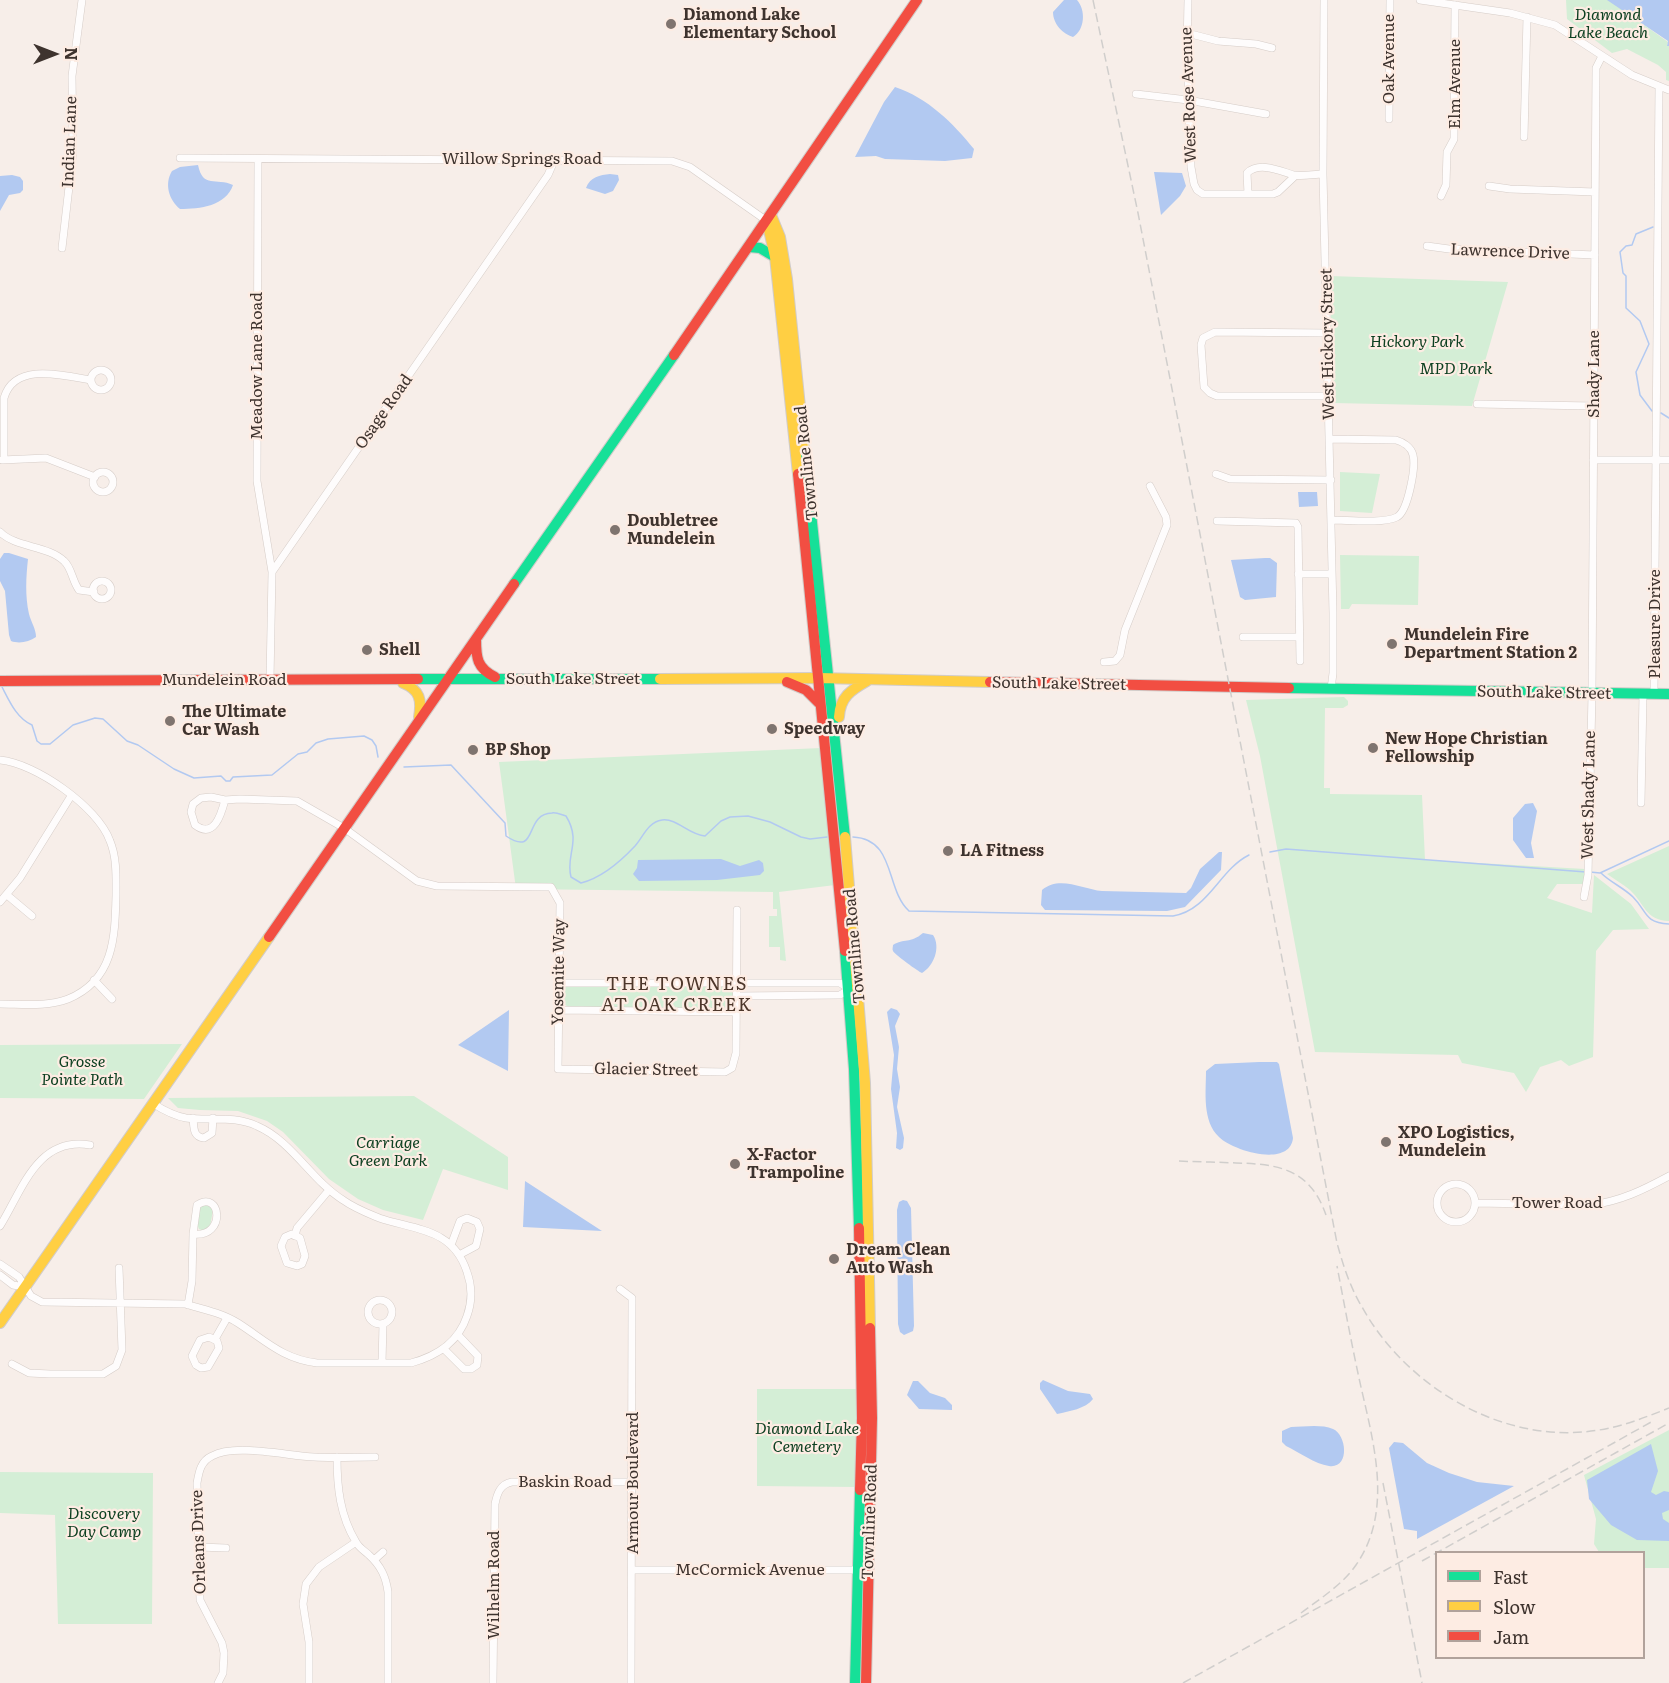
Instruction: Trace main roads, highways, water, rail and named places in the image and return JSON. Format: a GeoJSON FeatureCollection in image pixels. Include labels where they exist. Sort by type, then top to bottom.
{"type":"FeatureCollection","features":[{"type":"Feature","properties":{"kind":"main road"},"geometry":{"type":"LineString","coordinates":[[0,1323],[749,247],[917,0]]}},
{"type":"Feature","properties":{"kind":"main road","name":"Townline Road"},"geometry":{"type":"LineString","coordinates":[[769,218],[824,678],[837,753],[852,912],[867,1128],[872,1418],[855,1683]]}},
{"type":"Feature","properties":{"kind":"main road","name":"Townline Road"},"geometry":{"type":"LineString","coordinates":[[769,218],[780,237],[786,267],[824,678],[823,711],[849,989],[858,1141],[866,1683]]}},
{"type":"Feature","properties":{"kind":"main road"},"geometry":{"type":"LineString","coordinates":[[749,247],[760,248],[775,256]]}},
{"type":"Feature","properties":{"kind":"main road"},"geometry":{"type":"LineString","coordinates":[[476,639],[478,665],[482,670],[498,679]]}},
{"type":"Feature","properties":{"kind":"main road"},"geometry":{"type":"LineString","coordinates":[[772,678],[795,683],[805,688],[813,694],[823,711]]}},
{"type":"Feature","properties":{"kind":"main road","name":"South Lake Street"},"geometry":{"type":"LineString","coordinates":[[448,679],[824,678],[1669,694]]}},
{"type":"Feature","properties":{"kind":"main road","name":"Mundelein Road"},"geometry":{"type":"LineString","coordinates":[[0,681],[448,679]]}},
{"type":"Feature","properties":{"kind":"main road"},"geometry":{"type":"LineString","coordinates":[[395,680],[418,691],[421,698],[419,721]]}},
{"type":"Feature","properties":{"kind":"main road"},"geometry":{"type":"LineString","coordinates":[[837,753],[840,733],[838,708],[840,700],[846,692],[870,680]]}},
{"type":"Feature","properties":{"kind":"water"},"geometry":{"type":"Polygon","coordinates":[[[1064,0],[1077,0],[1082,9],[1082,25],[1073,37],[1059,28],[1053,16],[1053,12],[1064,0]]]}},
{"type":"Feature","properties":{"kind":"water"},"geometry":{"type":"Polygon","coordinates":[[[1607,0],[1669,0],[1669,46],[1667,46],[1668,41],[1607,0]]]}},
{"type":"Feature","properties":{"kind":"water"},"geometry":{"type":"Polygon","coordinates":[[[895,87],[939,112],[974,149],[972,158],[945,161],[885,159],[876,156],[855,157],[884,102],[895,87]]]}},
{"type":"Feature","properties":{"kind":"water"},"geometry":{"type":"Polygon","coordinates":[[[198,165],[203,177],[207,180],[233,185],[225,198],[218,202],[204,207],[180,209],[169,192],[168,181],[172,171],[180,167],[198,165]]]}},
{"type":"Feature","properties":{"kind":"water"},"geometry":{"type":"Polygon","coordinates":[[[1154,172],[1182,173],[1186,186],[1180,196],[1161,215],[1154,172]]]}},
{"type":"Feature","properties":{"kind":"water"},"geometry":{"type":"Polygon","coordinates":[[[610,174],[618,175],[619,180],[613,191],[605,194],[586,188],[593,179],[610,174]]]}},
{"type":"Feature","properties":{"kind":"water"},"geometry":{"type":"Polygon","coordinates":[[[0,176],[20,177],[23,181],[23,190],[20,193],[9,195],[0,211],[0,176]]]}},
{"type":"Feature","properties":{"kind":"water"},"geometry":{"type":"Polygon","coordinates":[[[1298,492],[1317,492],[1318,506],[1299,507],[1298,492]]]}},
{"type":"Feature","properties":{"kind":"water"},"geometry":{"type":"Polygon","coordinates":[[[4,553],[28,559],[27,600],[36,637],[27,641],[11,641],[9,635],[5,591],[0,581],[0,559],[4,553]]]}},
{"type":"Feature","properties":{"kind":"water"},"geometry":{"type":"Polygon","coordinates":[[[1270,558],[1277,563],[1276,597],[1245,600],[1240,597],[1231,560],[1270,558]]]}},
{"type":"Feature","properties":{"kind":"water"},"geometry":{"type":"Polygon","coordinates":[[[1533,803],[1537,811],[1531,843],[1534,858],[1526,858],[1513,840],[1513,818],[1525,804],[1533,803]]]}},
{"type":"Feature","properties":{"kind":"water"},"geometry":{"type":"Polygon","coordinates":[[[1219,852],[1222,852],[1221,870],[1185,907],[1167,911],[1045,910],[1041,905],[1042,890],[1063,883],[1102,891],[1186,893],[1200,869],[1219,852]]]}},
{"type":"Feature","properties":{"kind":"water"},"geometry":{"type":"Polygon","coordinates":[[[721,859],[740,866],[759,860],[763,863],[764,871],[760,875],[717,880],[639,881],[633,874],[638,860],[721,859]]]}},
{"type":"Feature","properties":{"kind":"water"},"geometry":{"type":"Polygon","coordinates":[[[923,933],[933,935],[936,950],[930,966],[922,973],[898,956],[893,951],[893,945],[914,939],[923,933]]]}},
{"type":"Feature","properties":{"kind":"water"},"geometry":{"type":"Polygon","coordinates":[[[891,1008],[900,1014],[895,1026],[899,1047],[897,1069],[900,1087],[897,1107],[904,1138],[903,1148],[900,1150],[896,1148],[897,1133],[891,1089],[894,1055],[887,1012],[891,1008]]]}},
{"type":"Feature","properties":{"kind":"water"},"geometry":{"type":"Polygon","coordinates":[[[509,1010],[508,1071],[458,1045],[509,1010]]]}},
{"type":"Feature","properties":{"kind":"water"},"geometry":{"type":"Polygon","coordinates":[[[1259,1062],[1279,1064],[1293,1138],[1290,1147],[1272,1155],[1248,1151],[1226,1142],[1214,1130],[1207,1115],[1206,1071],[1215,1064],[1259,1062]]]}},
{"type":"Feature","properties":{"kind":"water"},"geometry":{"type":"Polygon","coordinates":[[[525,1181],[602,1231],[523,1227],[525,1181]]]}},
{"type":"Feature","properties":{"kind":"water"},"geometry":{"type":"Polygon","coordinates":[[[907,1201],[911,1208],[914,1326],[913,1331],[904,1335],[900,1332],[898,1324],[897,1210],[899,1202],[907,1201]]]}},
{"type":"Feature","properties":{"kind":"water"},"geometry":{"type":"Polygon","coordinates":[[[1043,1380],[1068,1391],[1090,1394],[1093,1399],[1082,1407],[1057,1414],[1040,1389],[1040,1383],[1043,1380]]]}},
{"type":"Feature","properties":{"kind":"water"},"geometry":{"type":"Polygon","coordinates":[[[913,1381],[918,1381],[930,1393],[945,1398],[952,1405],[952,1410],[919,1409],[907,1395],[913,1381]]]}},
{"type":"Feature","properties":{"kind":"water"},"geometry":{"type":"Polygon","coordinates":[[[1291,1427],[1328,1427],[1338,1432],[1344,1451],[1340,1462],[1336,1466],[1324,1465],[1286,1446],[1282,1442],[1282,1431],[1291,1427]]]}},
{"type":"Feature","properties":{"kind":"water"},"geometry":{"type":"Polygon","coordinates":[[[1394,1442],[1403,1443],[1427,1463],[1449,1473],[1477,1482],[1514,1486],[1417,1539],[1417,1531],[1404,1529],[1389,1448],[1394,1442]]]}},
{"type":"Feature","properties":{"kind":"water"},"geometry":{"type":"Polygon","coordinates":[[[1651,1444],[1658,1471],[1651,1492],[1656,1495],[1664,1491],[1669,1492],[1669,1510],[1662,1513],[1663,1519],[1669,1523],[1669,1541],[1637,1540],[1611,1525],[1589,1499],[1587,1480],[1651,1444]]]}},
{"type":"Feature","properties":{"kind":"waterway"},"geometry":{"type":"LineString","coordinates":[[1652,411],[1640,395],[1636,372],[1649,344],[1640,321],[1626,308],[1626,276],[1623,273],[1620,252],[1626,246],[1632,245],[1636,234],[1653,227]]}},
{"type":"Feature","properties":{"kind":"waterway"},"geometry":{"type":"LineString","coordinates":[[1661,413],[1669,418]]}},
{"type":"Feature","properties":{"kind":"waterway"},"geometry":{"type":"LineString","coordinates":[[1,685],[17,713],[32,725],[37,741],[41,744],[50,744],[73,725],[95,718],[103,719],[127,741],[138,745],[174,769],[194,778],[221,776],[226,781],[230,781],[233,777],[272,775],[298,754],[307,752],[316,743],[328,739],[364,736],[372,740],[378,757]]}},
{"type":"Feature","properties":{"kind":"waterway"},"geometry":{"type":"LineString","coordinates":[[404,767],[451,765],[505,823],[506,836],[516,841],[523,842],[527,839],[537,820],[543,815],[557,813],[566,816],[573,833],[571,877],[581,883],[596,877],[617,863],[635,846],[649,827],[662,820],[673,822],[705,836],[721,821],[730,817],[748,816],[770,822],[801,837],[810,839],[827,837]]}},
{"type":"Feature","properties":{"kind":"waterway"},"geometry":{"type":"LineString","coordinates":[[853,837],[867,840],[877,846],[888,866],[901,902],[909,911],[1173,916],[1196,906],[1230,870],[1249,855]]}},
{"type":"Feature","properties":{"kind":"waterway"},"geometry":{"type":"LineString","coordinates":[[1590,872],[1600,873],[1669,841]]}},
{"type":"Feature","properties":{"kind":"waterway"},"geometry":{"type":"LineString","coordinates":[[1270,852],[1286,849],[1586,872]]}},
{"type":"Feature","properties":{"kind":"waterway"},"geometry":{"type":"LineString","coordinates":[[1601,873],[1633,897],[1650,919],[1669,924]]}},
{"type":"Feature","properties":{"kind":"railway"},"geometry":{"type":"LineString","coordinates":[[1093,0],[1138,213],[1337,1243],[1350,1284],[1381,1336],[1405,1363],[1432,1386],[1462,1405],[1495,1419],[1529,1429],[1564,1433],[1608,1428],[1669,1408]]}},
{"type":"Feature","properties":{"kind":"railway"},"geometry":{"type":"LineString","coordinates":[[1179,1161],[1266,1165],[1291,1172],[1311,1188],[1326,1215]]}},
{"type":"Feature","properties":{"kind":"railway"},"geometry":{"type":"LineString","coordinates":[[1301,1613],[1338,1585],[1356,1565],[1368,1543],[1375,1521],[1378,1497],[1370,1425],[1337,1266]]}},
{"type":"Feature","properties":{"kind":"railway"},"geometry":{"type":"LineString","coordinates":[[1183,1683],[1653,1421]]}},
{"type":"Feature","properties":{"kind":"railway"},"geometry":{"type":"LineString","coordinates":[[1440,1551],[1669,1423]]}},
{"type":"Feature","properties":{"kind":"railway"},"geometry":{"type":"LineString","coordinates":[[1383,1483],[1422,1683]]}},
{"type":"Feature","properties":{"kind":"railway"},"geometry":{"type":"LineString","coordinates":[[1422,1561],[1435,1554]]}},
{"type":"Feature","properties":{"kind":"place","name":"Diamond Lake Elementary School"},"geometry":{"type":"Point","coordinates":[671,24]}},
{"type":"Feature","properties":{"kind":"place","name":"Doubletree Mundelein"},"geometry":{"type":"Point","coordinates":[615,530]}},
{"type":"Feature","properties":{"kind":"place","name":"Mundelein Fire Department Station 2"},"geometry":{"type":"Point","coordinates":[1392,644]}},
{"type":"Feature","properties":{"kind":"place","name":"Shell"},"geometry":{"type":"Point","coordinates":[367,650]}},
{"type":"Feature","properties":{"kind":"place","name":"The Ultimate Car Wash"},"geometry":{"type":"Point","coordinates":[170,721]}},
{"type":"Feature","properties":{"kind":"place","name":"Speedway"},"geometry":{"type":"Point","coordinates":[772,729]}},
{"type":"Feature","properties":{"kind":"place","name":"New Hope Christian Fellowship"},"geometry":{"type":"Point","coordinates":[1373,748]}},
{"type":"Feature","properties":{"kind":"place","name":"BP Shop"},"geometry":{"type":"Point","coordinates":[473,750]}},
{"type":"Feature","properties":{"kind":"place","name":"LA Fitness"},"geometry":{"type":"Point","coordinates":[948,851]}},
{"type":"Feature","properties":{"kind":"place","name":"XPO Logistics, Mundelein"},"geometry":{"type":"Point","coordinates":[1386,1142]}},
{"type":"Feature","properties":{"kind":"place","name":"X-Factor Trampoline"},"geometry":{"type":"Point","coordinates":[735,1164]}},
{"type":"Feature","properties":{"kind":"place","name":"Dream Clean Auto Wash"},"geometry":{"type":"Point","coordinates":[834,1259]}},
{"type":"Feature","properties":{"kind":"district","name":"THE TOWNES AT OAK CREEK"},"geometry":{"type":"Point","coordinates":[677,995]}},
{"type":"Feature","properties":{"kind":"park label","name":"Diamond Lake Beach"},"geometry":{"type":"Point","coordinates":[1608,24]}},
{"type":"Feature","properties":{"kind":"park label","name":"Hickory Park"},"geometry":{"type":"Point","coordinates":[1417,342]}},
{"type":"Feature","properties":{"kind":"park label","name":"MPD Park"},"geometry":{"type":"Point","coordinates":[1456,369]}},
{"type":"Feature","properties":{"kind":"park label","name":"Grosse Pointe Path"},"geometry":{"type":"Point","coordinates":[82,1071]}},
{"type":"Feature","properties":{"kind":"park label","name":"Carriage Green Park"},"geometry":{"type":"Point","coordinates":[388,1152]}},
{"type":"Feature","properties":{"kind":"park label","name":"Diamond Lake Cemetery"},"geometry":{"type":"Point","coordinates":[807,1438]}},
{"type":"Feature","properties":{"kind":"park label","name":"Discovery Day Camp"},"geometry":{"type":"Point","coordinates":[104,1523]}}]}
